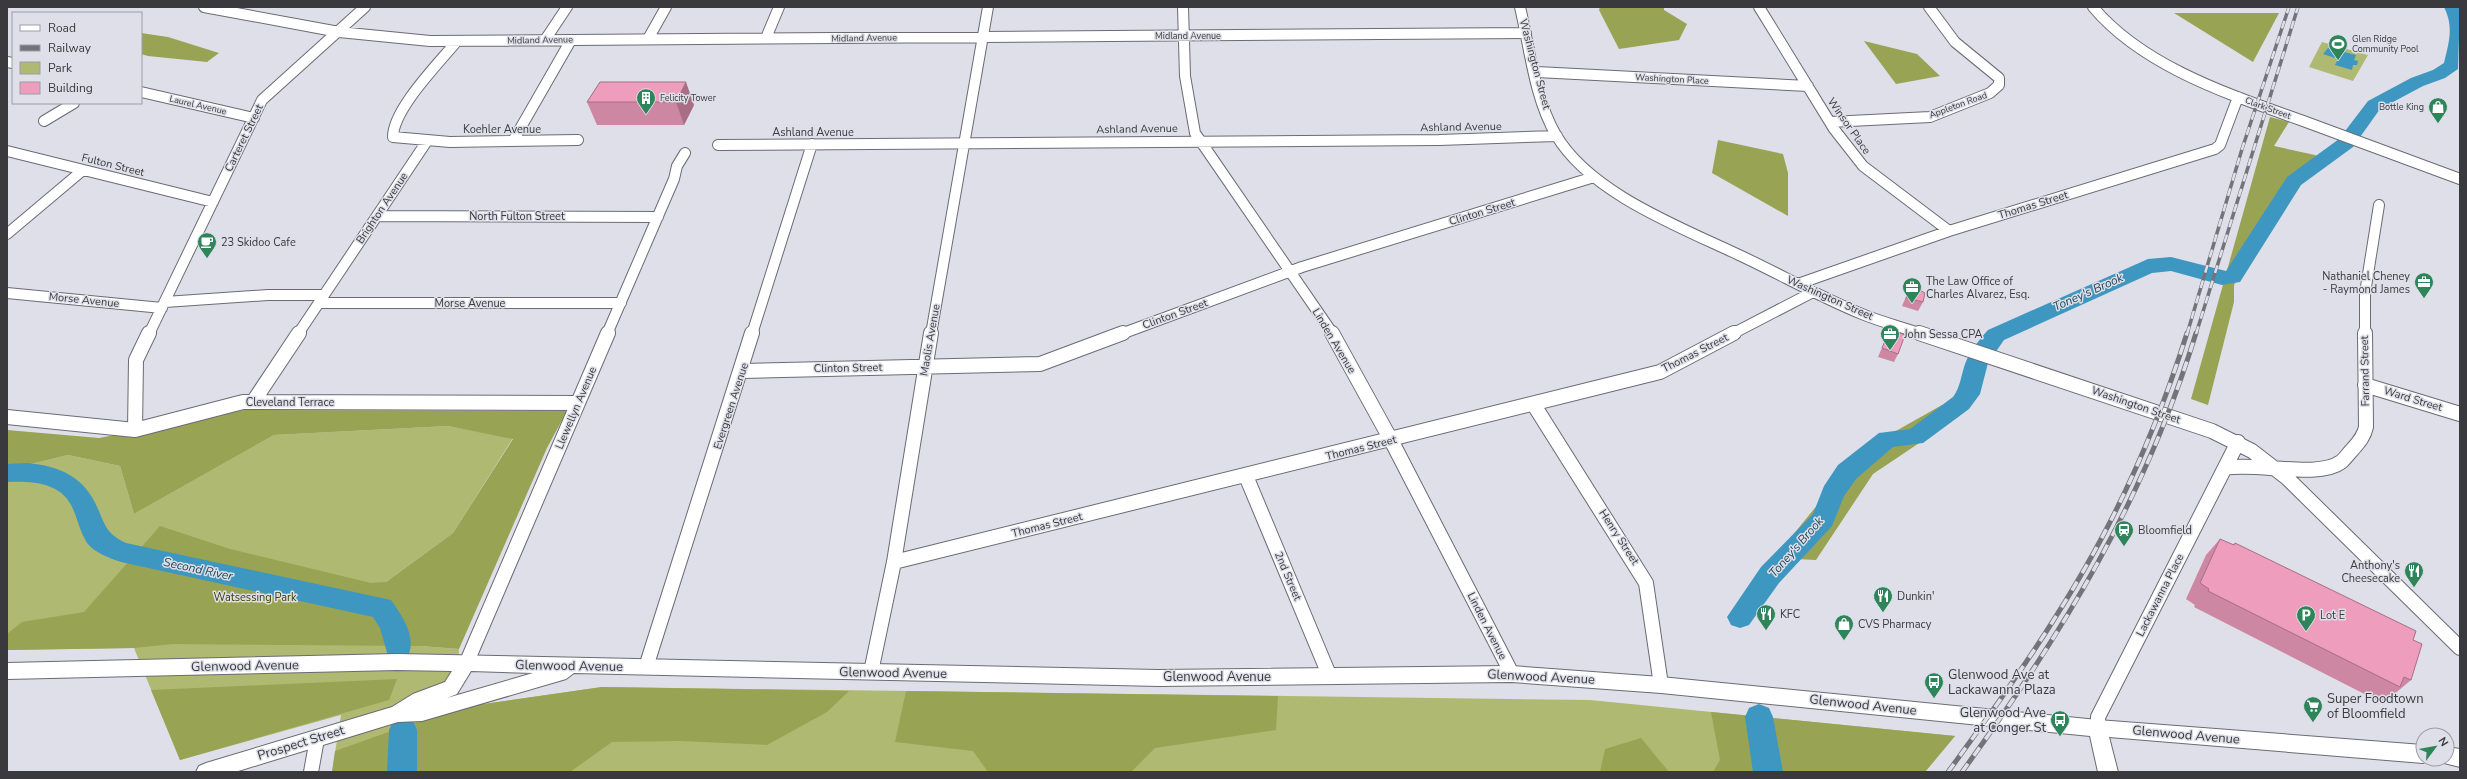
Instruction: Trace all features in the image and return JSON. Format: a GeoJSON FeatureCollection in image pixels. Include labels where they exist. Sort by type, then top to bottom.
{"type":"FeatureCollection","features":[{"type":"Feature","properties":{"kind":"street","name":"Midland Avenue"},"geometry":{"type":"LineString","coordinates":[[204,7],[339,32],[430,41],[1526,33]]}},
{"type":"Feature","properties":{"kind":"street","name":"Carteret Street"},"geometry":{"type":"LineString","coordinates":[[135,430],[136,360],[262,100],[365,7]]}},
{"type":"Feature","properties":{"kind":"street"},"geometry":{"type":"LineString","coordinates":[[545,40],[567,7]]}},
{"type":"Feature","properties":{"kind":"street"},"geometry":{"type":"LineString","coordinates":[[648,40],[666,7]]}},
{"type":"Feature","properties":{"kind":"street"},"geometry":{"type":"LineString","coordinates":[[766,38],[779,7]]}},
{"type":"Feature","properties":{"kind":"street","name":"Maolis Avenue"},"geometry":{"type":"LineString","coordinates":[[871,672],[894,562],[925,366],[988,7]]}},
{"type":"Feature","properties":{"kind":"street","name":"Linden Avenue"},"geometry":{"type":"LineString","coordinates":[[1183,7],[1182,36],[1185,76],[1195,133],[1332,333],[1391,440],[1512,674]]}},
{"type":"Feature","properties":{"kind":"street","name":"Washington Street"},"geometry":{"type":"LineString","coordinates":[[1520,7],[1544,102],[1557,136],[1571,154],[1594,177],[1624,197],[1813,292],[1862,314],[2212,431],[2238,442],[2276,468],[2301,490],[2460,648]]}},
{"type":"Feature","properties":{"kind":"street","name":"Winsor Place"},"geometry":{"type":"LineString","coordinates":[[1759,7],[1830,122],[1863,166],[1949,231]]}},
{"type":"Feature","properties":{"kind":"street","name":"Appleton Road"},"geometry":{"type":"LineString","coordinates":[[1830,122],[1930,116],[1990,93],[1999,85],[1999,78],[1989,66],[1961,47],[1944,30],[1929,7]]}},
{"type":"Feature","properties":{"kind":"street","name":"Clark Street"},"geometry":{"type":"LineString","coordinates":[[2093,7],[2108,25],[2153,57],[2182,73],[2238,97],[2460,179]]}},
{"type":"Feature","properties":{"kind":"street"},"geometry":{"type":"LineString","coordinates":[[513,141],[571,40]]}},
{"type":"Feature","properties":{"kind":"street"},"geometry":{"type":"LineString","coordinates":[[427,141],[396,139],[391,131],[416,92],[457,41]]}},
{"type":"Feature","properties":{"kind":"street","name":"Washington Place"},"geometry":{"type":"LineString","coordinates":[[1537,72],[1808,86]]}},
{"type":"Feature","properties":{"kind":"street","name":"Laurel Avenue"},"geometry":{"type":"LineString","coordinates":[[142,92],[254,118]]}},
{"type":"Feature","properties":{"kind":"street","name":"Thomas Street"},"geometry":{"type":"LineString","coordinates":[[1798,284],[1949,231],[2215,149],[2220,145],[2238,97]]}},
{"type":"Feature","properties":{"kind":"street"},"geometry":{"type":"LineString","coordinates":[[44,121],[72,104]]}},
{"type":"Feature","properties":{"kind":"street","name":"Ashland Avenue"},"geometry":{"type":"LineString","coordinates":[[718,144],[1200,140],[1439,140],[1557,136]]}},
{"type":"Feature","properties":{"kind":"street","name":"Koehler Avenue"},"geometry":{"type":"LineString","coordinates":[[427,141],[578,140]]}},
{"type":"Feature","properties":{"kind":"street","name":"Brighton Avenue"},"geometry":{"type":"LineString","coordinates":[[253,402],[427,141]]}},
{"type":"Feature","properties":{"kind":"street","name":"Evergreen Avenue"},"geometry":{"type":"LineString","coordinates":[[646,667],[742,370],[812,144]]}},
{"type":"Feature","properties":{"kind":"street","name":"Fulton Street"},"geometry":{"type":"LineString","coordinates":[[7,151],[213,202]]}},
{"type":"Feature","properties":{"kind":"street","name":"Llewellyn Avenue"},"geometry":{"type":"LineString","coordinates":[[466,664],[658,217],[674,179],[677,166],[686,152]]}},
{"type":"Feature","properties":{"kind":"street"},"geometry":{"type":"LineString","coordinates":[[7,234],[83,170]]}},
{"type":"Feature","properties":{"kind":"street","name":"Clinton Street"},"geometry":{"type":"LineString","coordinates":[[742,370],[1040,364],[1290,271],[1594,177]]}},
{"type":"Feature","properties":{"kind":"street","name":"Farrand Street"},"geometry":{"type":"LineString","coordinates":[[2276,468],[2326,469],[2341,463],[2366,432],[2365,286],[2378,205]]}},
{"type":"Feature","properties":{"kind":"street","name":"North Fulton Street"},"geometry":{"type":"LineString","coordinates":[[376,216],[658,217]]}},
{"type":"Feature","properties":{"kind":"street","name":"Thomas Street"},"geometry":{"type":"LineString","coordinates":[[894,562],[1534,405],[1660,372],[1813,292]]}},
{"type":"Feature","properties":{"kind":"street","name":"Morse Avenue"},"geometry":{"type":"LineString","coordinates":[[7,293],[163,305],[268,295],[322,299],[621,303]]}},
{"type":"Feature","properties":{"kind":"street","name":"Ward Street"},"geometry":{"type":"LineString","coordinates":[[2365,385],[2460,414]]}},
{"type":"Feature","properties":{"kind":"street","name":"Cleveland Terrace"},"geometry":{"type":"LineString","coordinates":[[7,417],[135,430],[227,405],[253,402],[578,403]]}},
{"type":"Feature","properties":{"kind":"street","name":"Henry Street"},"geometry":{"type":"LineString","coordinates":[[1534,405],[1641,572],[1646,583],[1660,685]]}},
{"type":"Feature","properties":{"kind":"street","name":"Lackawanna Place"},"geometry":{"type":"LineString","coordinates":[[2098,728],[2098,717],[2238,442]]}},
{"type":"Feature","properties":{"kind":"street"},"geometry":{"type":"LineString","coordinates":[[2225,468],[2238,464],[2255,464],[2276,468]]}},
{"type":"Feature","properties":{"kind":"street","name":"2nd Street"},"geometry":{"type":"LineString","coordinates":[[1246,476],[1330,677]]}},
{"type":"Feature","properties":{"kind":"street","name":"Glenwood Avenue"},"geometry":{"type":"LineString","coordinates":[[7,671],[397,662],[1159,678],[1512,674],[1660,685],[2098,728],[2415,753]]}},
{"type":"Feature","properties":{"kind":"street","name":"Prospect Street"},"geometry":{"type":"LineString","coordinates":[[397,714],[419,700],[451,688],[466,664]]}},
{"type":"Feature","properties":{"kind":"street","name":"Prospect Street"},"geometry":{"type":"LineString","coordinates":[[206,772],[397,714],[422,713],[580,666]]}},
{"type":"Feature","properties":{"kind":"street"},"geometry":{"type":"LineString","coordinates":[[2098,728],[2108,772]]}},
{"type":"Feature","properties":{"kind":"street"},"geometry":{"type":"LineString","coordinates":[[311,772],[317,739]]}},
{"type":"Feature","properties":{"kind":"green space"},"geometry":{"type":"Polygon","coordinates":[[[1600,7],[1664,7],[1664,10],[1687,24],[1679,40],[1619,49],[1599,10],[1600,7]]]}},
{"type":"Feature","properties":{"kind":"green space"},"geometry":{"type":"Polygon","coordinates":[[[2174,13],[2279,13],[2253,62],[2174,13]]]}},
{"type":"Feature","properties":{"kind":"green space"},"geometry":{"type":"Polygon","coordinates":[[[142,33],[168,37],[219,53],[207,62],[142,54],[142,33]]]}},
{"type":"Feature","properties":{"kind":"green space"},"geometry":{"type":"Polygon","coordinates":[[[1864,41],[1917,54],[1940,76],[1896,84],[1864,41]]]}},
{"type":"Feature","properties":{"kind":"green space","name":"Glen Ridge Community Pool"},"geometry":{"type":"Polygon","coordinates":[[[2322,42],[2368,55],[2353,81],[2309,67],[2322,42]]]}},
{"type":"Feature","properties":{"kind":"green space"},"geometry":{"type":"Polygon","coordinates":[[[2270,117],[2289,122],[2274,146],[2315,155],[2328,162],[2296,184],[2234,285],[2234,302],[2208,405],[2191,399],[2270,117]]]}},
{"type":"Feature","properties":{"kind":"green space"},"geometry":{"type":"Polygon","coordinates":[[[1718,140],[1783,154],[1788,173],[1788,216],[1712,173],[1718,140]]]}},
{"type":"Feature","properties":{"kind":"green space"},"geometry":{"type":"Polygon","coordinates":[[[1942,405],[1968,407],[1958,417],[1873,474],[1816,560],[1796,559],[1757,579],[1858,455],[1887,436],[1942,405]]]}},
{"type":"Feature","properties":{"kind":"green space"},"geometry":{"type":"Polygon","coordinates":[[[244,410],[567,411],[547,448],[459,649],[420,646],[173,644],[134,648],[7,650],[7,634],[22,622],[84,612],[160,526],[230,549],[371,583],[386,582],[453,533],[513,439],[448,426],[274,435],[134,514],[120,466],[68,455],[7,470],[7,430],[99,438],[244,410]]]}},
{"type":"Feature","properties":{"kind":"green space","name":"Watsessing Park"},"geometry":{"type":"Polygon","coordinates":[[[448,426],[513,438],[453,533],[386,582],[420,646],[459,649],[457,708],[602,687],[1590,700],[1955,736],[1925,772],[332,772],[341,715],[180,760],[134,648],[7,650],[7,470],[68,455],[120,466],[134,514],[274,435],[448,426]]]}},
{"type":"Feature","properties":{"kind":"green space"},"geometry":{"type":"Polygon","coordinates":[[[397,679],[389,700],[180,760],[151,690],[397,679]]]}},
{"type":"Feature","properties":{"kind":"green space"},"geometry":{"type":"Polygon","coordinates":[[[602,687],[849,691],[827,712],[767,745],[680,741],[612,742],[570,772],[332,772],[335,751],[456,708],[602,687]]]}},
{"type":"Feature","properties":{"kind":"green space"},"geometry":{"type":"Polygon","coordinates":[[[906,691],[1278,696],[1276,730],[1155,748],[1131,772],[988,772],[973,751],[895,742],[906,691]]]}},
{"type":"Feature","properties":{"kind":"green space"},"geometry":{"type":"Polygon","coordinates":[[[1711,712],[1955,736],[1925,772],[1713,772],[1720,760],[1711,712]]]}},
{"type":"Feature","properties":{"kind":"green space"},"geometry":{"type":"Polygon","coordinates":[[[1641,738],[1669,772],[1600,772],[1605,749],[1641,738]]]}},
{"type":"Feature","properties":{"kind":"water"},"geometry":{"type":"Polygon","coordinates":[[[2328,48],[2335,50],[2339,55],[2340,51],[2356,55],[2354,60],[2358,61],[2357,65],[2353,65],[2352,70],[2335,65],[2338,59],[2323,54],[2328,48]]]}},
{"type":"Feature","properties":{"kind":"building"},"geometry":{"type":"Polygon","coordinates":[[[600,82],[686,82],[676,102],[587,102],[600,82]]]}},
{"type":"Feature","properties":{"kind":"building"},"geometry":{"type":"Polygon","coordinates":[[[1911,285],[1925,293],[1923,302],[1906,298],[1911,285]]]}},
{"type":"Feature","properties":{"kind":"building"},"geometry":{"type":"Polygon","coordinates":[[[1890,329],[1905,335],[1898,354],[1882,348],[1890,329]]]}},
{"type":"Feature","properties":{"kind":"building"},"geometry":{"type":"Polygon","coordinates":[[[2220,539],[2234,545],[2235,543],[2416,631],[2413,640],[2422,644],[2411,680],[2404,677],[2400,687],[2208,591],[2209,589],[2200,583],[2220,539]]]}},
{"type":"Feature","properties":{"kind":"waterway","name":"Toney's Brook"},"geometry":{"type":"LineString","coordinates":[[2452,7],[2457,17],[2460,33]]}},
{"type":"Feature","properties":{"kind":"waterway","name":"Toney's Brook"},"geometry":{"type":"LineString","coordinates":[[1740,617],[1770,575],[1823,519],[1833,493],[1847,472],[1887,439],[1915,437],[1961,403],[1968,394],[1977,363],[1987,345],[1996,335],[2010,327],[2148,266],[2171,264],[2222,278],[2233,277],[2294,181],[2346,143],[2374,105],[2417,82],[2439,74],[2452,65],[2460,34]]}},
{"type":"Feature","properties":{"kind":"waterway","name":"Second River"},"geometry":{"type":"LineString","coordinates":[[7,473],[38,473],[58,479],[67,484],[75,490],[81,499],[96,536],[110,547],[121,552],[382,608],[393,625],[398,648]]}},
{"type":"Feature","properties":{"kind":"waterway","name":"Toney's Brook"},"geometry":{"type":"LineString","coordinates":[[1759,717],[1768,772]]}},
{"type":"Feature","properties":{"kind":"waterway","name":"Second River"},"geometry":{"type":"LineString","coordinates":[[402,772],[403,730]]}},
{"type":"Feature","properties":{"kind":"railway"},"geometry":{"type":"LineString","coordinates":[[2187,334],[2242,149],[2289,7]]}},
{"type":"Feature","properties":{"kind":"railway"},"geometry":{"type":"LineString","coordinates":[[2196,334],[2298,7]]}},
{"type":"Feature","properties":{"kind":"railway"},"geometry":{"type":"LineString","coordinates":[[1948,772],[2033,652],[2091,558],[2120,503],[2142,455],[2170,383],[2187,333]]}},
{"type":"Feature","properties":{"kind":"railway"},"geometry":{"type":"LineString","coordinates":[[1962,772],[2034,668],[2098,563],[2152,452],[2175,394],[2196,333]]}},
{"type":"Feature","properties":{"kind":"place","name":"Glen Ridge Community Pool"},"geometry":{"type":"Point","coordinates":[2338,61]}},
{"type":"Feature","properties":{"kind":"place","name":"Felicity Tower"},"geometry":{"type":"Point","coordinates":[646,115]}},
{"type":"Feature","properties":{"kind":"place","name":"Bottle King"},"geometry":{"type":"Point","coordinates":[2438,124]}},
{"type":"Feature","properties":{"kind":"place","name":"23 Skidoo Cafe"},"geometry":{"type":"Point","coordinates":[207,259]}},
{"type":"Feature","properties":{"kind":"place","name":"Nathaniel Cheney - Raymond James"},"geometry":{"type":"Point","coordinates":[2424,299]}},
{"type":"Feature","properties":{"kind":"place","name":"The Law Office of Charles Alvarez, Esq."},"geometry":{"type":"Point","coordinates":[1912,304]}},
{"type":"Feature","properties":{"kind":"place","name":"John Sessa CPA"},"geometry":{"type":"Point","coordinates":[1890,351]}},
{"type":"Feature","properties":{"kind":"place","name":"Bloomfield"},"geometry":{"type":"Point","coordinates":[2124,547]}},
{"type":"Feature","properties":{"kind":"place","name":"Anthony's Cheesecake"},"geometry":{"type":"Point","coordinates":[2414,588]}},
{"type":"Feature","properties":{"kind":"place","name":"Dunkin'"},"geometry":{"type":"Point","coordinates":[1883,613]}},
{"type":"Feature","properties":{"kind":"place","name":"KFC"},"geometry":{"type":"Point","coordinates":[1766,631]}},
{"type":"Feature","properties":{"kind":"place","name":"Lot E"},"geometry":{"type":"Point","coordinates":[2306,632]}},
{"type":"Feature","properties":{"kind":"place","name":"CVS Pharmacy"},"geometry":{"type":"Point","coordinates":[1844,641]}},
{"type":"Feature","properties":{"kind":"place","name":"Glenwood Ave at Lackawanna Plaza"},"geometry":{"type":"Point","coordinates":[1934,699]}},
{"type":"Feature","properties":{"kind":"place","name":"Super Foodtown of Bloomfield"},"geometry":{"type":"Point","coordinates":[2313,723]}},
{"type":"Feature","properties":{"kind":"place","name":"Glenwood Ave at Conger St"},"geometry":{"type":"Point","coordinates":[2060,737]}}]}
